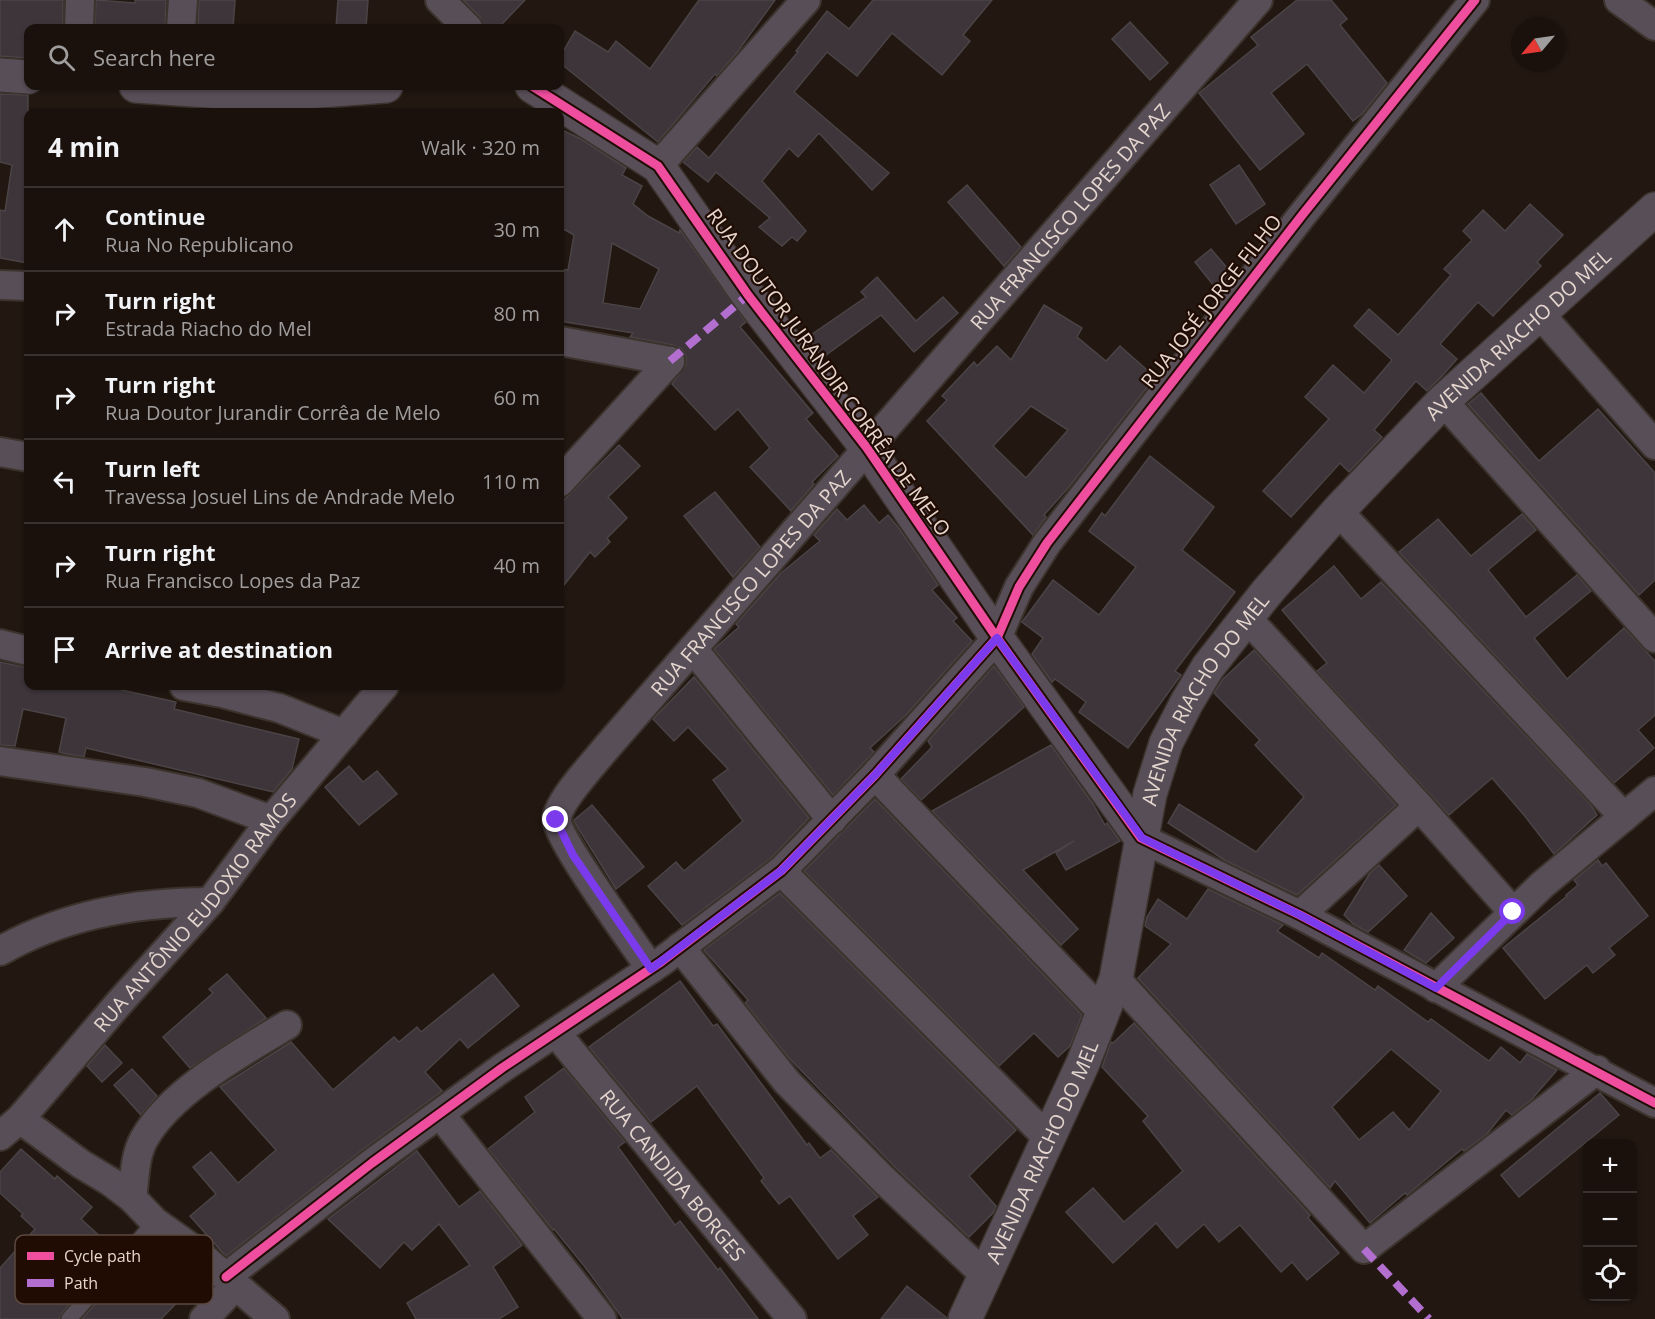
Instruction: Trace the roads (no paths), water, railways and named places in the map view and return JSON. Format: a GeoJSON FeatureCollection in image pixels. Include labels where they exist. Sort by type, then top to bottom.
{"type":"FeatureCollection","features":[{"type":"Feature","properties":{"kind":"street"},"geometry":{"type":"LineString","coordinates":[[79,24],[80,0]]}},
{"type":"Feature","properties":{"kind":"street"},"geometry":{"type":"LineString","coordinates":[[181,24],[183,0]]}},
{"type":"Feature","properties":{"kind":"street"},"geometry":{"type":"LineString","coordinates":[[440,0],[464,24]]}},
{"type":"Feature","properties":{"kind":"street"},"geometry":{"type":"LineString","coordinates":[[658,166],[806,0]]}},
{"type":"Feature","properties":{"kind":"street","name":"RUA FRANCISCO LOPES DA PAZ"},"geometry":{"type":"LineString","coordinates":[[651,969],[573,855],[556,820],[570,793],[1258,0]]}},
{"type":"Feature","properties":{"kind":"street","name":"RUA JOSÉ JORGE FILHO"},"geometry":{"type":"LineString","coordinates":[[204,1319],[231,1281],[372,1163],[651,969],[781,871],[832,820],[997,638],[1019,587],[1047,543],[1303,214],[1475,0]]}},
{"type":"Feature","properties":{"kind":"street"},"geometry":{"type":"LineString","coordinates":[[1618,0],[1655,26]]}},
{"type":"Feature","properties":{"kind":"street"},"geometry":{"type":"LineString","coordinates":[[0,75],[24,77]]}},
{"type":"Feature","properties":{"kind":"street"},"geometry":{"type":"LineString","coordinates":[[203,90],[281,93],[326,90]]}},
{"type":"Feature","properties":{"kind":"street","name":"RUA DOUTOR JURANDIR CORRÊA DE MELO"},"geometry":{"type":"LineString","coordinates":[[537,90],[658,166],[748,295],[867,448],[997,638],[1142,838]]}},
{"type":"Feature","properties":{"kind":"street","name":"AVENIDA RIACHO DO MEL"},"geometry":{"type":"LineString","coordinates":[[965,1319],[1083,1063],[1116,979],[1150,794],[1166,743],[1208,667],[1246,617],[1338,511],[1443,401],[1655,209]]}},
{"type":"Feature","properties":{"kind":"street"},"geometry":{"type":"LineString","coordinates":[[0,285],[24,286]]}},
{"type":"Feature","properties":{"kind":"street"},"geometry":{"type":"LineString","coordinates":[[1539,313],[1655,445]]}},
{"type":"Feature","properties":{"kind":"street"},"geometry":{"type":"LineString","coordinates":[[564,342],[670,361],[564,478]]}},
{"type":"Feature","properties":{"kind":"street"},"geometry":{"type":"LineString","coordinates":[[1443,401],[1655,638]]}},
{"type":"Feature","properties":{"kind":"street"},"geometry":{"type":"LineString","coordinates":[[0,452],[24,456]]}},
{"type":"Feature","properties":{"kind":"street"},"geometry":{"type":"LineString","coordinates":[[1338,511],[1624,817]]}},
{"type":"Feature","properties":{"kind":"street"},"geometry":{"type":"LineString","coordinates":[[1246,617],[1513,912]]}},
{"type":"Feature","properties":{"kind":"street"},"geometry":{"type":"LineString","coordinates":[[0,644],[24,650]]}},
{"type":"Feature","properties":{"kind":"street"},"geometry":{"type":"LineString","coordinates":[[693,649],[832,820]]}},
{"type":"Feature","properties":{"kind":"street"},"geometry":{"type":"LineString","coordinates":[[206,690],[279,708],[344,734]]}},
{"type":"Feature","properties":{"kind":"street","name":"RUA ANTÔNIO EUDOXIO RAMOS"},"geometry":{"type":"LineString","coordinates":[[10,1127],[210,902],[271,820],[381,690]]}},
{"type":"Feature","properties":{"kind":"street"},"geometry":{"type":"LineString","coordinates":[[0,760],[145,782],[198,793],[271,820]]}},
{"type":"Feature","properties":{"kind":"street"},"geometry":{"type":"LineString","coordinates":[[875,775],[1103,1013]]}},
{"type":"Feature","properties":{"kind":"street"},"geometry":{"type":"LineString","coordinates":[[1436,988],[1513,912],[1655,791]]}},
{"type":"Feature","properties":{"kind":"street"},"geometry":{"type":"LineString","coordinates":[[1300,915],[1419,806]]}},
{"type":"Feature","properties":{"kind":"street"},"geometry":{"type":"LineString","coordinates":[[1142,838],[1300,915],[1597,1070],[1655,1103]]}},
{"type":"Feature","properties":{"kind":"street"},"geometry":{"type":"LineString","coordinates":[[781,871],[1047,1137]]}},
{"type":"Feature","properties":{"kind":"street"},"geometry":{"type":"LineString","coordinates":[[0,951],[21,939],[99,912],[158,903],[210,902]]}},
{"type":"Feature","properties":{"kind":"street"},"geometry":{"type":"LineString","coordinates":[[680,947],[787,1082],[883,1179],[985,1275]]}},
{"type":"Feature","properties":{"kind":"street"},"geometry":{"type":"LineString","coordinates":[[1116,979],[1364,1250],[1597,1070]]}},
{"type":"Feature","properties":{"kind":"street"},"geometry":{"type":"LineString","coordinates":[[132,1198],[137,1157],[144,1139],[170,1106],[237,1055],[287,1025]]}},
{"type":"Feature","properties":{"kind":"street","name":"RUA CANDIDA BORGES"},"geometry":{"type":"LineString","coordinates":[[556,1033],[792,1319]]}},
{"type":"Feature","properties":{"kind":"street"},"geometry":{"type":"LineString","coordinates":[[440,1114],[602,1319]]}},
{"type":"Feature","properties":{"kind":"street"},"geometry":{"type":"LineString","coordinates":[[10,1127],[111,1182],[132,1198],[155,1222],[173,1235]]}},
{"type":"Feature","properties":{"kind":"street"},"geometry":{"type":"LineString","coordinates":[[213,1266],[275,1319]]}},
{"type":"Feature","properties":{"kind":"lane"},"geometry":{"type":"LineString","coordinates":[[143,1235],[155,1222]]}},
{"type":"Feature","properties":{"kind":"lane"},"geometry":{"type":"LineString","coordinates":[[69,1319],[82,1304]]}}]}
